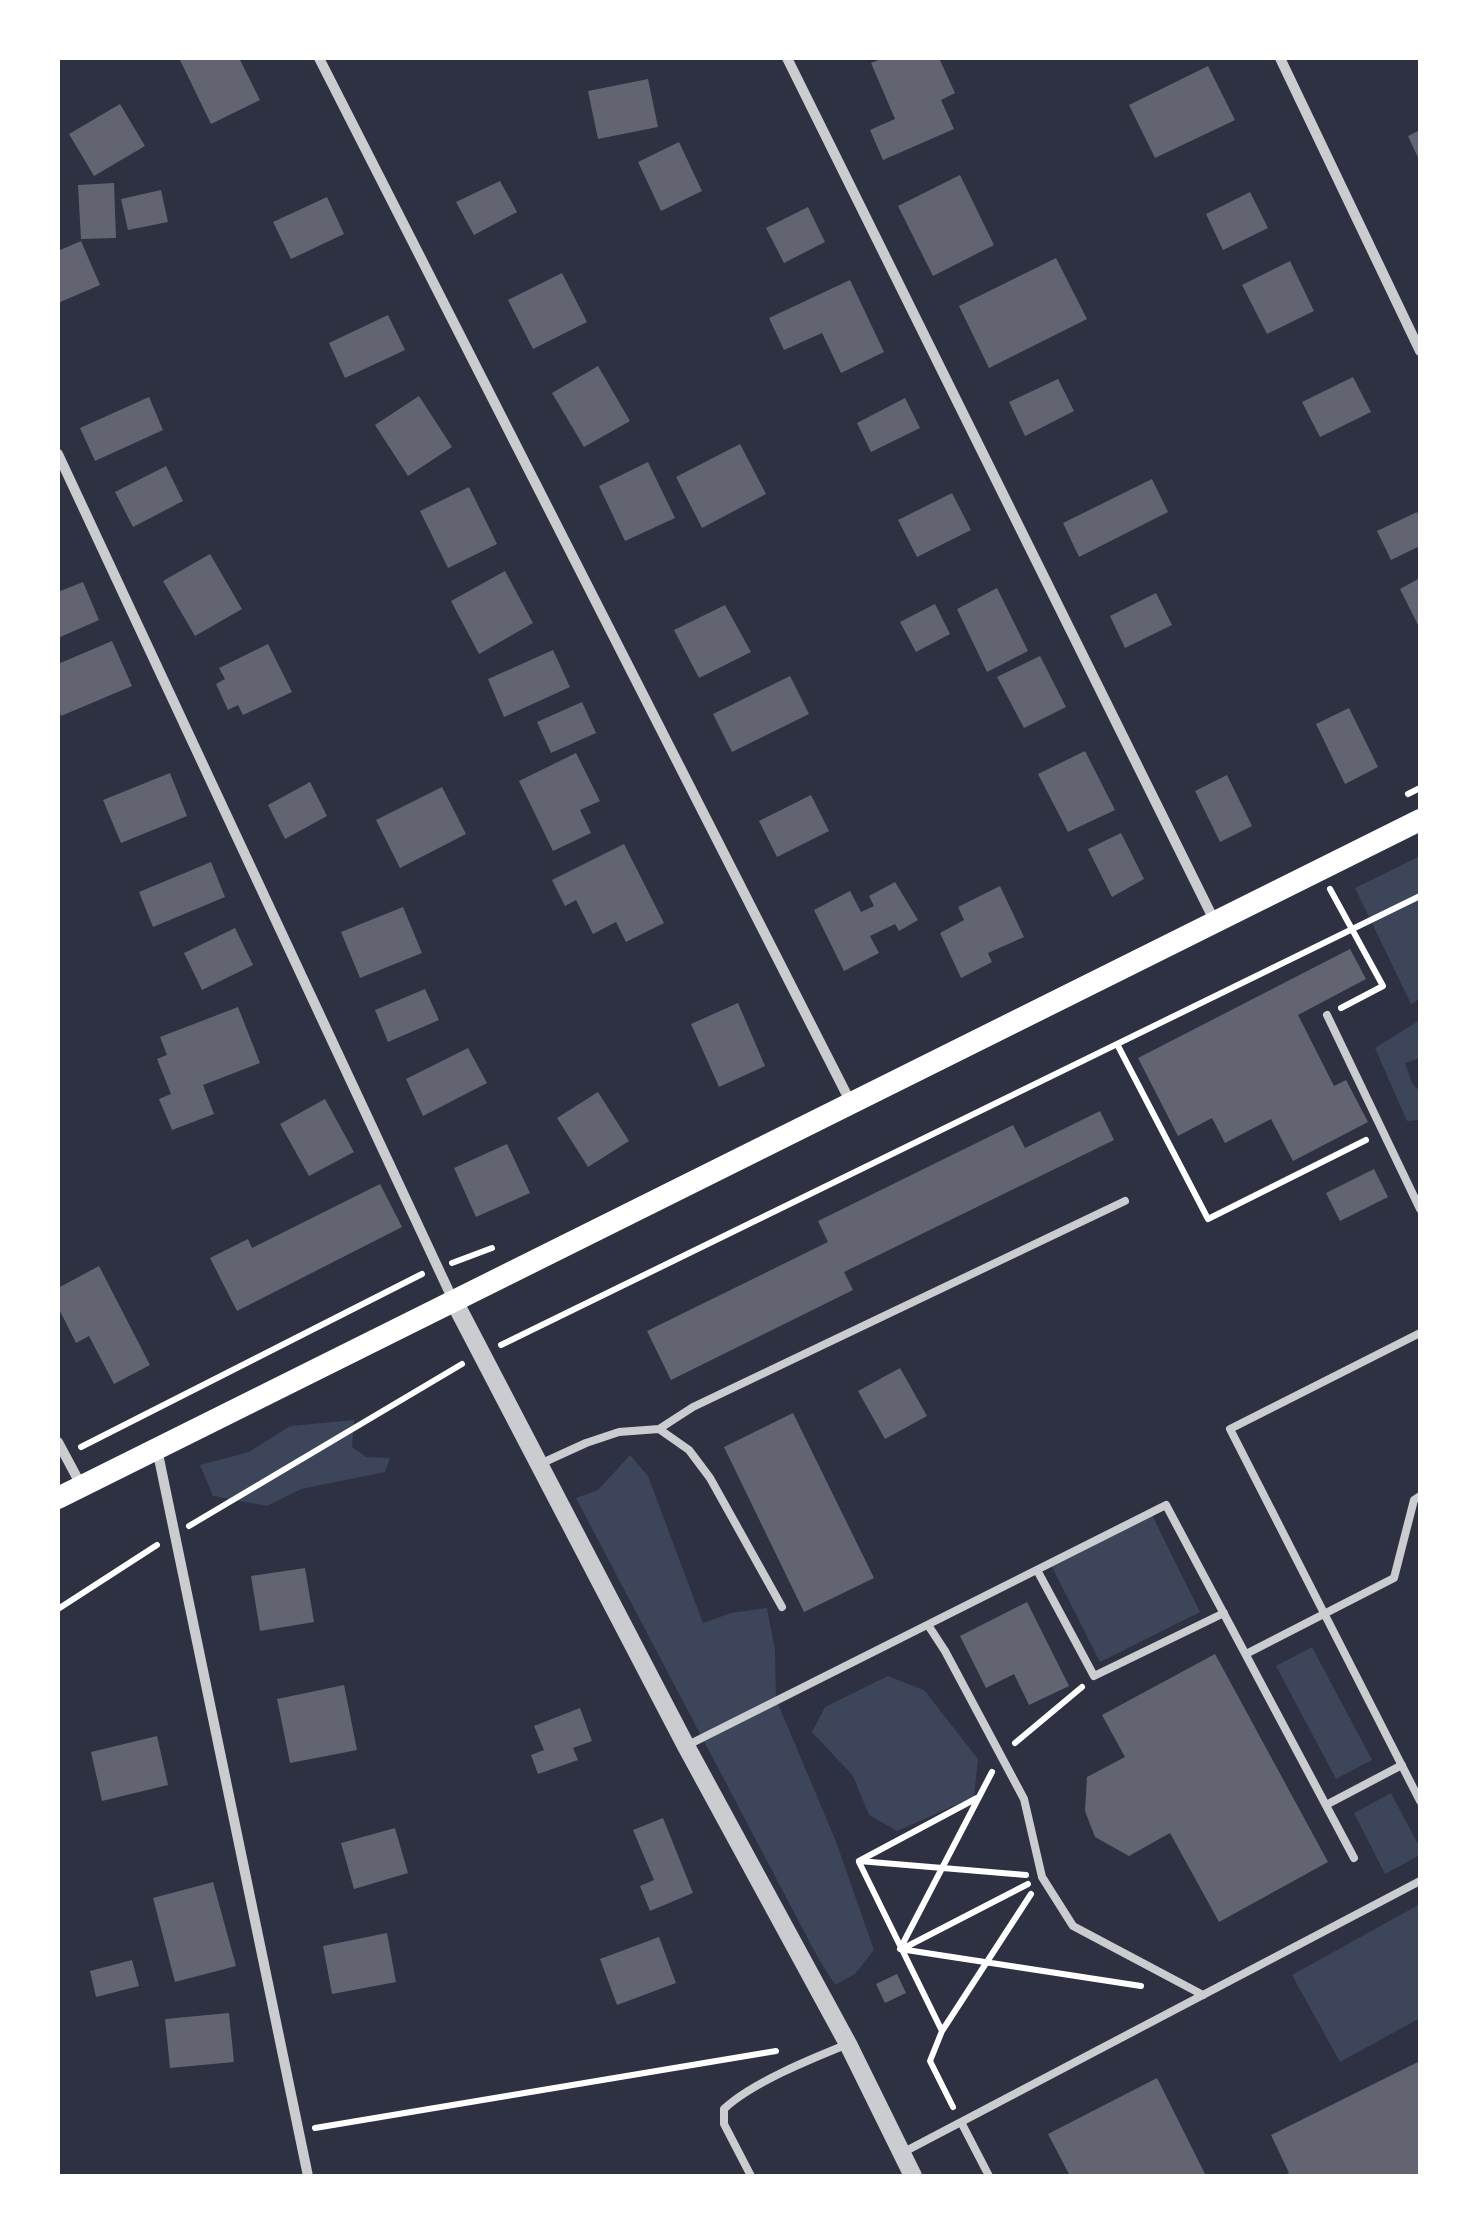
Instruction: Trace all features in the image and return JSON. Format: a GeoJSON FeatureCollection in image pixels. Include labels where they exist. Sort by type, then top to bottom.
{"type":"FeatureCollection","features":[{"type":"Feature","properties":{"kind":"main road"},"geometry":{"type":"LineString","coordinates":[[58,1498],[1420,820]]}},
{"type":"Feature","properties":{"kind":"street"},"geometry":{"type":"LineString","coordinates":[[319,58],[851,1104]]}},
{"type":"Feature","properties":{"kind":"street"},"geometry":{"type":"LineString","coordinates":[[788,58],[1215,922]]}},
{"type":"Feature","properties":{"kind":"street"},"geometry":{"type":"LineString","coordinates":[[1280,58],[1420,351]]}},
{"type":"Feature","properties":{"kind":"street"},"geometry":{"type":"LineString","coordinates":[[58,454],[454,1301],[686,1746],[848,2044],[914,2176]]}},
{"type":"Feature","properties":{"kind":"street"},"geometry":{"type":"LineString","coordinates":[[58,1442],[82,1486]]}},
{"type":"Feature","properties":{"kind":"street"},"geometry":{"type":"LineString","coordinates":[[156,1449],[308,2176]]}},
{"type":"Feature","properties":{"kind":"lane"},"geometry":{"type":"LineString","coordinates":[[1326,1015],[1420,1209]]}},
{"type":"Feature","properties":{"kind":"lane"},"geometry":{"type":"LineString","coordinates":[[540,1464],[618,1432],[660,1429],[693,1407],[1125,1201]]}},
{"type":"Feature","properties":{"kind":"lane"},"geometry":{"type":"LineString","coordinates":[[1420,1333],[1230,1429],[1420,1802]]}},
{"type":"Feature","properties":{"kind":"lane"},"geometry":{"type":"LineString","coordinates":[[660,1429],[689,1450],[710,1478],[782,1608]]}},
{"type":"Feature","properties":{"kind":"lane"},"geometry":{"type":"LineString","coordinates":[[1246,1654],[1394,1578],[1414,1500],[1420,1496]]}},
{"type":"Feature","properties":{"kind":"lane"},"geometry":{"type":"LineString","coordinates":[[686,1746],[1166,1505],[1354,1858]]}},
{"type":"Feature","properties":{"kind":"lane"},"geometry":{"type":"LineString","coordinates":[[1038,1570],[1094,1676],[1224,1613]]}},
{"type":"Feature","properties":{"kind":"lane"},"geometry":{"type":"LineString","coordinates":[[928,1625],[1024,1799],[1042,1876],[1073,1926],[1203,1995]]}},
{"type":"Feature","properties":{"kind":"lane"},"geometry":{"type":"LineString","coordinates":[[1326,1805],[1402,1764]]}},
{"type":"Feature","properties":{"kind":"lane"},"geometry":{"type":"LineString","coordinates":[[902,2153],[1420,1881]]}},
{"type":"Feature","properties":{"kind":"lane"},"geometry":{"type":"LineString","coordinates":[[751,2176],[724,2124],[724,2109],[736,2098],[848,2044]]}},
{"type":"Feature","properties":{"kind":"lane"},"geometry":{"type":"LineString","coordinates":[[962,2122],[989,2176]]}},
{"type":"Feature","properties":{"kind":"path"},"geometry":{"type":"LineString","coordinates":[[1326,1015],[1383,986],[1328,886]]}},
{"type":"Feature","properties":{"kind":"path"},"geometry":{"type":"LineString","coordinates":[[58,1608],[174,1534],[482,1354],[1420,896]]}},
{"type":"Feature","properties":{"kind":"path"},"geometry":{"type":"LineString","coordinates":[[1118,1044],[1208,1219],[1383,1132]]}},
{"type":"Feature","properties":{"kind":"path"},"geometry":{"type":"LineString","coordinates":[[64,1456],[414,1276]]}},
{"type":"Feature","properties":{"kind":"path"},"geometry":{"type":"LineString","coordinates":[[900,1950],[1000,1755],[1094,1676]]}},
{"type":"Feature","properties":{"kind":"path"},"geometry":{"type":"LineString","coordinates":[[858,1861],[980,1796]]}},
{"type":"Feature","properties":{"kind":"path"},"geometry":{"type":"LineString","coordinates":[[858,1861],[1042,1876]]}},
{"type":"Feature","properties":{"kind":"path"},"geometry":{"type":"LineString","coordinates":[[858,1861],[942,2031]]}},
{"type":"Feature","properties":{"kind":"path"},"geometry":{"type":"LineString","coordinates":[[900,1950],[1042,1876]]}},
{"type":"Feature","properties":{"kind":"path"},"geometry":{"type":"LineString","coordinates":[[962,2122],[930,2061],[942,2031],[1042,1876]]}},
{"type":"Feature","properties":{"kind":"path"},"geometry":{"type":"LineString","coordinates":[[900,1950],[1149,1987]]}},
{"type":"Feature","properties":{"kind":"path"},"geometry":{"type":"LineString","coordinates":[[299,2130],[792,2049]]}},
{"type":"Feature","properties":{"kind":"shaded area"},"geometry":{"type":"Polygon","coordinates":[[[1420,856],[1420,999],[1411,1004],[1355,888],[1420,856]]]}},
{"type":"Feature","properties":{"kind":"shaded area"},"geometry":{"type":"Polygon","coordinates":[[[1420,1020],[1420,1058],[1405,1063],[1420,1092],[1420,1120],[1407,1121],[1375,1048],[1420,1020]]]}},
{"type":"Feature","properties":{"kind":"shaded area"},"geometry":{"type":"Polygon","coordinates":[[[354,1420],[352,1447],[366,1457],[390,1458],[385,1472],[301,1489],[267,1506],[213,1496],[200,1465],[249,1452],[290,1426],[354,1420]]]}},
{"type":"Feature","properties":{"kind":"shaded area"},"geometry":{"type":"Polygon","coordinates":[[[630,1455],[648,1476],[703,1623],[731,1613],[767,1608],[775,1650],[776,1699],[835,1839],[874,1950],[855,1974],[835,1985],[576,1498],[598,1490],[630,1455]]]}},
{"type":"Feature","properties":{"kind":"shaded area"},"geometry":{"type":"Polygon","coordinates":[[[1151,1513],[1200,1612],[1100,1662],[1050,1563],[1151,1513]]]}},
{"type":"Feature","properties":{"kind":"shaded area"},"geometry":{"type":"Polygon","coordinates":[[[1312,1647],[1372,1760],[1336,1779],[1276,1666],[1312,1647]]]}},
{"type":"Feature","properties":{"kind":"shaded area"},"geometry":{"type":"Polygon","coordinates":[[[888,1676],[924,1690],[978,1759],[974,1797],[897,1831],[869,1815],[853,1776],[812,1732],[825,1707],[888,1676]]]}},
{"type":"Feature","properties":{"kind":"shaded area"},"geometry":{"type":"Polygon","coordinates":[[[1391,1793],[1420,1855],[1385,1874],[1354,1813],[1391,1793]]]}},
{"type":"Feature","properties":{"kind":"shaded area"},"geometry":{"type":"Polygon","coordinates":[[[1420,1904],[1420,2018],[1340,2062],[1292,1975],[1420,1904]]]}},
{"type":"Feature","properties":{"kind":"building"},"geometry":{"type":"Polygon","coordinates":[[[239,58],[260,100],[211,124],[180,60],[239,58]]]}},
{"type":"Feature","properties":{"kind":"building"},"geometry":{"type":"Polygon","coordinates":[[[884,58],[939,58],[955,93],[941,100],[954,129],[883,160],[870,130],[895,119],[871,63],[884,58]]]}},
{"type":"Feature","properties":{"kind":"building"},"geometry":{"type":"Polygon","coordinates":[[[1208,66],[1235,120],[1155,158],[1129,105],[1208,66]]]}},
{"type":"Feature","properties":{"kind":"building"},"geometry":{"type":"Polygon","coordinates":[[[648,79],[658,127],[598,139],[588,91],[648,79]]]}},
{"type":"Feature","properties":{"kind":"building"},"geometry":{"type":"Polygon","coordinates":[[[120,104],[145,146],[94,176],[69,134],[120,104]]]}},
{"type":"Feature","properties":{"kind":"building"},"geometry":{"type":"Polygon","coordinates":[[[1420,130],[1420,162],[1408,136],[1420,130]]]}},
{"type":"Feature","properties":{"kind":"building"},"geometry":{"type":"Polygon","coordinates":[[[679,142],[702,191],[661,211],[638,162],[679,142]]]}},
{"type":"Feature","properties":{"kind":"building"},"geometry":{"type":"Polygon","coordinates":[[[960,175],[994,245],[933,276],[898,206],[960,175]]]}},
{"type":"Feature","properties":{"kind":"building"},"geometry":{"type":"Polygon","coordinates":[[[500,181],[517,212],[474,235],[456,202],[500,181]]]}},
{"type":"Feature","properties":{"kind":"building"},"geometry":{"type":"Polygon","coordinates":[[[114,183],[116,238],[81,239],[78,185],[114,183]]]}},
{"type":"Feature","properties":{"kind":"building"},"geometry":{"type":"Polygon","coordinates":[[[161,190],[168,222],[128,230],[121,199],[161,190]]]}},
{"type":"Feature","properties":{"kind":"building"},"geometry":{"type":"Polygon","coordinates":[[[1250,192],[1268,228],[1223,250],[1206,214],[1250,192]]]}},
{"type":"Feature","properties":{"kind":"building"},"geometry":{"type":"Polygon","coordinates":[[[327,197],[344,234],[291,259],[273,222],[327,197]]]}},
{"type":"Feature","properties":{"kind":"building"},"geometry":{"type":"Polygon","coordinates":[[[808,207],[825,242],[784,263],[766,228],[808,207]]]}},
{"type":"Feature","properties":{"kind":"building"},"geometry":{"type":"Polygon","coordinates":[[[81,241],[100,285],[58,303],[58,251],[81,241]]]}},
{"type":"Feature","properties":{"kind":"building"},"geometry":{"type":"Polygon","coordinates":[[[1056,258],[1087,319],[989,368],[959,306],[1056,258]]]}},
{"type":"Feature","properties":{"kind":"building"},"geometry":{"type":"Polygon","coordinates":[[[1290,261],[1314,311],[1267,334],[1242,285],[1290,261]]]}},
{"type":"Feature","properties":{"kind":"building"},"geometry":{"type":"Polygon","coordinates":[[[562,273],[587,322],[533,349],[508,300],[562,273]]]}},
{"type":"Feature","properties":{"kind":"building"},"geometry":{"type":"Polygon","coordinates":[[[850,280],[884,352],[841,373],[822,333],[784,350],[769,318],[850,280]]]}},
{"type":"Feature","properties":{"kind":"building"},"geometry":{"type":"Polygon","coordinates":[[[388,315],[405,350],[345,378],[329,343],[388,315]]]}},
{"type":"Feature","properties":{"kind":"building"},"geometry":{"type":"Polygon","coordinates":[[[598,366],[630,421],[584,447],[552,393],[598,366]]]}},
{"type":"Feature","properties":{"kind":"building"},"geometry":{"type":"Polygon","coordinates":[[[1353,377],[1371,412],[1320,437],[1302,402],[1353,377]]]}},
{"type":"Feature","properties":{"kind":"building"},"geometry":{"type":"Polygon","coordinates":[[[1058,379],[1074,411],[1025,436],[1009,402],[1058,379]]]}},
{"type":"Feature","properties":{"kind":"building"},"geometry":{"type":"Polygon","coordinates":[[[419,396],[452,447],[408,476],[375,425],[419,396]]]}},
{"type":"Feature","properties":{"kind":"building"},"geometry":{"type":"Polygon","coordinates":[[[149,397],[163,430],[95,461],[80,428],[149,397]]]}},
{"type":"Feature","properties":{"kind":"building"},"geometry":{"type":"Polygon","coordinates":[[[905,398],[920,428],[871,452],[857,423],[905,398]]]}},
{"type":"Feature","properties":{"kind":"building"},"geometry":{"type":"Polygon","coordinates":[[[740,444],[766,494],[702,528],[676,477],[740,444]]]}},
{"type":"Feature","properties":{"kind":"building"},"geometry":{"type":"Polygon","coordinates":[[[648,462],[675,518],[625,541],[599,486],[648,462]]]}},
{"type":"Feature","properties":{"kind":"building"},"geometry":{"type":"Polygon","coordinates":[[[166,466],[183,501],[133,527],[115,492],[166,466]]]}},
{"type":"Feature","properties":{"kind":"building"},"geometry":{"type":"Polygon","coordinates":[[[1152,479],[1168,512],[1079,557],[1063,523],[1152,479]]]}},
{"type":"Feature","properties":{"kind":"building"},"geometry":{"type":"Polygon","coordinates":[[[469,487],[497,544],[448,568],[420,511],[469,487]]]}},
{"type":"Feature","properties":{"kind":"building"},"geometry":{"type":"Polygon","coordinates":[[[952,493],[971,530],[917,557],[898,520],[952,493]]]}},
{"type":"Feature","properties":{"kind":"building"},"geometry":{"type":"Polygon","coordinates":[[[1417,512],[1420,546],[1391,560],[1377,531],[1417,512]]]}},
{"type":"Feature","properties":{"kind":"building"},"geometry":{"type":"Polygon","coordinates":[[[210,554],[242,609],[195,636],[163,581],[210,554]]]}},
{"type":"Feature","properties":{"kind":"building"},"geometry":{"type":"Polygon","coordinates":[[[505,571],[533,623],[479,654],[451,601],[505,571]]]}},
{"type":"Feature","properties":{"kind":"building"},"geometry":{"type":"Polygon","coordinates":[[[1420,578],[1420,629],[1400,589],[1420,578]]]}},
{"type":"Feature","properties":{"kind":"building"},"geometry":{"type":"Polygon","coordinates":[[[83,582],[99,620],[58,638],[58,592],[83,582]]]}},
{"type":"Feature","properties":{"kind":"building"},"geometry":{"type":"Polygon","coordinates":[[[997,588],[1028,651],[987,672],[957,609],[997,588]]]}},
{"type":"Feature","properties":{"kind":"building"},"geometry":{"type":"Polygon","coordinates":[[[1156,593],[1172,625],[1125,648],[1110,616],[1156,593]]]}},
{"type":"Feature","properties":{"kind":"building"},"geometry":{"type":"Polygon","coordinates":[[[935,604],[950,634],[916,652],[900,622],[935,604]]]}},
{"type":"Feature","properties":{"kind":"building"},"geometry":{"type":"Polygon","coordinates":[[[725,605],[751,652],[699,678],[674,630],[725,605]]]}},
{"type":"Feature","properties":{"kind":"building"},"geometry":{"type":"Polygon","coordinates":[[[112,641],[132,686],[61,716],[58,664],[112,641]]]}},
{"type":"Feature","properties":{"kind":"building"},"geometry":{"type":"Polygon","coordinates":[[[268,644],[292,692],[243,715],[238,705],[228,710],[216,684],[225,679],[219,668],[268,644]]]}},
{"type":"Feature","properties":{"kind":"building"},"geometry":{"type":"Polygon","coordinates":[[[553,650],[570,687],[504,717],[488,679],[553,650]]]}},
{"type":"Feature","properties":{"kind":"building"},"geometry":{"type":"Polygon","coordinates":[[[1040,656],[1066,707],[1024,728],[997,677],[1040,656]]]}},
{"type":"Feature","properties":{"kind":"building"},"geometry":{"type":"Polygon","coordinates":[[[790,676],[809,714],[732,752],[713,714],[790,676]]]}},
{"type":"Feature","properties":{"kind":"building"},"geometry":{"type":"Polygon","coordinates":[[[582,702],[596,733],[551,753],[537,722],[582,702]]]}},
{"type":"Feature","properties":{"kind":"building"},"geometry":{"type":"Polygon","coordinates":[[[1349,708],[1378,767],[1345,784],[1316,724],[1349,708]]]}},
{"type":"Feature","properties":{"kind":"building"},"geometry":{"type":"Polygon","coordinates":[[[1085,751],[1115,810],[1068,832],[1038,774],[1085,751]]]}},
{"type":"Feature","properties":{"kind":"building"},"geometry":{"type":"Polygon","coordinates":[[[576,753],[600,801],[580,810],[591,833],[553,851],[519,781],[576,753]]]}},
{"type":"Feature","properties":{"kind":"building"},"geometry":{"type":"Polygon","coordinates":[[[170,773],[187,816],[121,843],[103,800],[170,773]]]}},
{"type":"Feature","properties":{"kind":"building"},"geometry":{"type":"Polygon","coordinates":[[[1227,775],[1252,826],[1220,842],[1195,791],[1227,775]]]}},
{"type":"Feature","properties":{"kind":"building"},"geometry":{"type":"Polygon","coordinates":[[[310,782],[327,816],[285,839],[268,805],[310,782]]]}},
{"type":"Feature","properties":{"kind":"building"},"geometry":{"type":"Polygon","coordinates":[[[442,787],[466,834],[400,868],[376,820],[442,787]]]}},
{"type":"Feature","properties":{"kind":"building"},"geometry":{"type":"Polygon","coordinates":[[[811,795],[829,831],[777,857],[759,821],[811,795]]]}},
{"type":"Feature","properties":{"kind":"building"},"geometry":{"type":"Polygon","coordinates":[[[1121,833],[1144,879],[1112,897],[1088,849],[1121,833]]]}},
{"type":"Feature","properties":{"kind":"building"},"geometry":{"type":"Polygon","coordinates":[[[624,844],[664,923],[626,942],[616,922],[593,934],[576,900],[565,906],[552,880],[624,844]]]}},
{"type":"Feature","properties":{"kind":"building"},"geometry":{"type":"Polygon","coordinates":[[[211,862],[225,897],[153,927],[139,892],[211,862]]]}},
{"type":"Feature","properties":{"kind":"building"},"geometry":{"type":"Polygon","coordinates":[[[895,882],[918,920],[899,931],[895,924],[870,936],[879,953],[844,971],[814,910],[850,891],[861,912],[874,906],[869,896],[895,882]]]}},
{"type":"Feature","properties":{"kind":"building"},"geometry":{"type":"Polygon","coordinates":[[[1000,886],[1024,937],[988,953],[992,962],[961,978],[940,933],[964,920],[958,907],[1000,886]]]}},
{"type":"Feature","properties":{"kind":"building"},"geometry":{"type":"Polygon","coordinates":[[[403,907],[422,953],[360,978],[341,932],[403,907]]]}},
{"type":"Feature","properties":{"kind":"building"},"geometry":{"type":"Polygon","coordinates":[[[235,928],[253,965],[202,990],[184,953],[235,928]]]}},
{"type":"Feature","properties":{"kind":"building"},"geometry":{"type":"Polygon","coordinates":[[[1350,949],[1366,979],[1298,1015],[1334,1086],[1346,1080],[1368,1122],[1293,1161],[1271,1119],[1225,1143],[1212,1118],[1178,1136],[1138,1058],[1350,949]]]}},
{"type":"Feature","properties":{"kind":"building"},"geometry":{"type":"Polygon","coordinates":[[[425,989],[439,1020],[388,1042],[375,1010],[425,989]]]}},
{"type":"Feature","properties":{"kind":"building"},"geometry":{"type":"Polygon","coordinates":[[[738,1003],[765,1066],[719,1087],[691,1024],[738,1003]]]}},
{"type":"Feature","properties":{"kind":"building"},"geometry":{"type":"Polygon","coordinates":[[[238,1007],[260,1063],[203,1085],[214,1114],[172,1130],[159,1099],[171,1094],[157,1059],[167,1055],[160,1037],[238,1007]]]}},
{"type":"Feature","properties":{"kind":"building"},"geometry":{"type":"Polygon","coordinates":[[[468,1048],[487,1083],[423,1116],[406,1079],[468,1048]]]}},
{"type":"Feature","properties":{"kind":"building"},"geometry":{"type":"Polygon","coordinates":[[[598,1092],[629,1141],[588,1167],[557,1118],[598,1092]]]}},
{"type":"Feature","properties":{"kind":"building"},"geometry":{"type":"Polygon","coordinates":[[[325,1099],[354,1152],[309,1176],[280,1124],[325,1099]]]}},
{"type":"Feature","properties":{"kind":"building"},"geometry":{"type":"Polygon","coordinates":[[[1100,1111],[1114,1140],[844,1272],[853,1290],[671,1380],[647,1331],[828,1242],[818,1221],[1013,1125],[1025,1148],[1100,1111]]]}},
{"type":"Feature","properties":{"kind":"building"},"geometry":{"type":"Polygon","coordinates":[[[507,1144],[530,1193],[476,1217],[454,1168],[507,1144]]]}},
{"type":"Feature","properties":{"kind":"building"},"geometry":{"type":"Polygon","coordinates":[[[1374,1169],[1388,1197],[1340,1221],[1326,1193],[1374,1169]]]}},
{"type":"Feature","properties":{"kind":"building"},"geometry":{"type":"Polygon","coordinates":[[[380,1184],[402,1227],[237,1311],[210,1258],[248,1239],[252,1248],[380,1184]]]}},
{"type":"Feature","properties":{"kind":"building"},"geometry":{"type":"Polygon","coordinates":[[[99,1266],[150,1365],[114,1384],[89,1336],[76,1343],[58,1307],[58,1288],[99,1266]]]}},
{"type":"Feature","properties":{"kind":"building"},"geometry":{"type":"Polygon","coordinates":[[[900,1368],[927,1416],[885,1439],[858,1391],[900,1368]]]}},
{"type":"Feature","properties":{"kind":"building"},"geometry":{"type":"Polygon","coordinates":[[[793,1413],[874,1578],[804,1612],[724,1447],[793,1413]]]}},
{"type":"Feature","properties":{"kind":"building"},"geometry":{"type":"Polygon","coordinates":[[[305,1568],[314,1622],[260,1631],[251,1576],[305,1568]]]}},
{"type":"Feature","properties":{"kind":"building"},"geometry":{"type":"Polygon","coordinates":[[[1027,1602],[1069,1686],[1029,1705],[1014,1674],[986,1688],[960,1636],[1027,1602]]]}},
{"type":"Feature","properties":{"kind":"building"},"geometry":{"type":"Polygon","coordinates":[[[1215,1654],[1328,1862],[1219,1922],[1170,1833],[1129,1856],[1095,1837],[1085,1811],[1087,1777],[1125,1757],[1102,1715],[1215,1654]]]}},
{"type":"Feature","properties":{"kind":"building"},"geometry":{"type":"Polygon","coordinates":[[[344,1685],[357,1750],[290,1763],[277,1699],[344,1685]]]}},
{"type":"Feature","properties":{"kind":"building"},"geometry":{"type":"Polygon","coordinates":[[[580,1708],[592,1741],[573,1748],[578,1760],[538,1774],[531,1755],[544,1750],[534,1726],[580,1708]]]}},
{"type":"Feature","properties":{"kind":"building"},"geometry":{"type":"Polygon","coordinates":[[[157,1736],[168,1785],[102,1801],[91,1752],[157,1736]]]}},
{"type":"Feature","properties":{"kind":"building"},"geometry":{"type":"Polygon","coordinates":[[[663,1818],[693,1893],[650,1911],[640,1886],[654,1880],[633,1830],[663,1818]]]}},
{"type":"Feature","properties":{"kind":"building"},"geometry":{"type":"Polygon","coordinates":[[[395,1828],[408,1873],[354,1889],[341,1843],[395,1828]]]}},
{"type":"Feature","properties":{"kind":"building"},"geometry":{"type":"Polygon","coordinates":[[[213,1882],[236,1966],[175,1982],[153,1898],[213,1882]]]}},
{"type":"Feature","properties":{"kind":"building"},"geometry":{"type":"Polygon","coordinates":[[[387,1933],[396,1982],[332,1994],[323,1946],[387,1933]]]}},
{"type":"Feature","properties":{"kind":"building"},"geometry":{"type":"Polygon","coordinates":[[[659,1937],[676,1983],[617,2005],[600,1959],[659,1937]]]}},
{"type":"Feature","properties":{"kind":"building"},"geometry":{"type":"Polygon","coordinates":[[[132,1960],[139,1986],[96,1997],[90,1971],[132,1960]]]}},
{"type":"Feature","properties":{"kind":"building"},"geometry":{"type":"Polygon","coordinates":[[[897,1974],[906,1993],[885,2003],[876,1984],[897,1974]]]}},
{"type":"Feature","properties":{"kind":"building"},"geometry":{"type":"Polygon","coordinates":[[[229,2013],[234,2062],[170,2068],[165,2019],[229,2013]]]}},
{"type":"Feature","properties":{"kind":"building"},"geometry":{"type":"Polygon","coordinates":[[[1420,2061],[1420,2176],[1282,2176],[1289,2173],[1271,2135],[1420,2061]]]}},
{"type":"Feature","properties":{"kind":"building"},"geometry":{"type":"Polygon","coordinates":[[[1157,2078],[1206,2176],[1070,2176],[1048,2134],[1157,2078]]]}}]}
